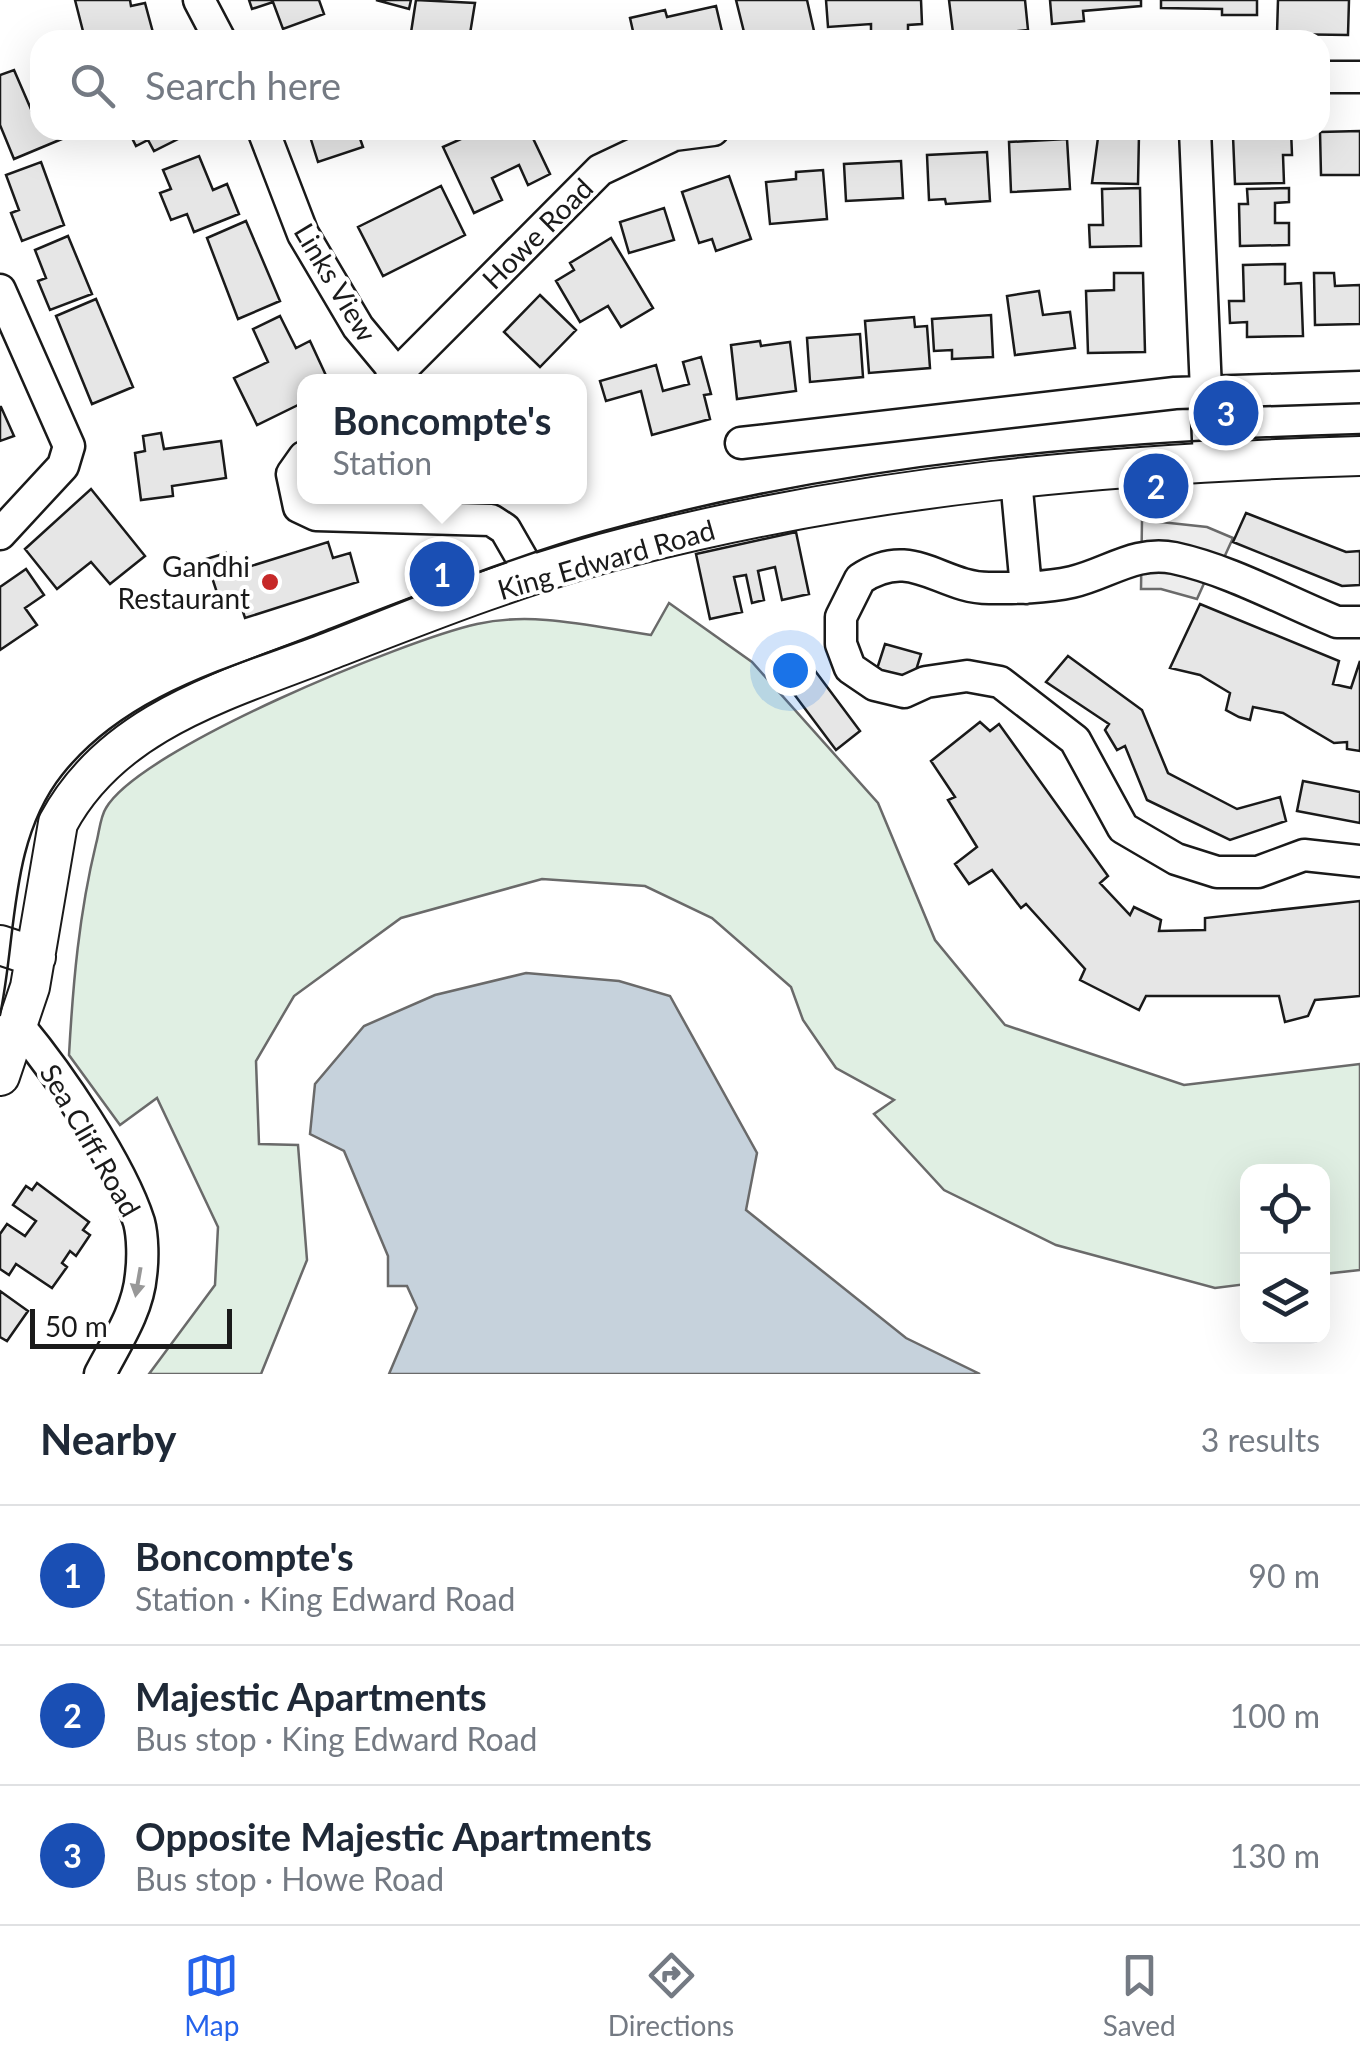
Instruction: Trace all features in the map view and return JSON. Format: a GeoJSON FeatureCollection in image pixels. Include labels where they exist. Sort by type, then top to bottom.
{"type":"FeatureCollection","features":[{"type":"Feature","properties":{"kind":"main road","name":"King Edward Road"},"geometry":{"type":"LineString","coordinates":[[0,1076],[19,1026],[36,957],[58,823],[88,778],[132,739],[214,695],[532,576],[633,546],[758,517],[1016,479],[1209,462],[1360,456]]}},
{"type":"Feature","properties":{"kind":"main road"},"geometry":{"type":"LineString","coordinates":[[0,945],[36,957]]}},
{"type":"Feature","properties":{"kind":"street"},"geometry":{"type":"LineString","coordinates":[[199,0],[215,30]]}},
{"type":"Feature","properties":{"kind":"street"},"geometry":{"type":"LineString","coordinates":[[1330,77],[1360,77]]}},
{"type":"Feature","properties":{"kind":"street","name":"Links View"},"geometry":{"type":"LineString","coordinates":[[266,140],[303,234],[389,374]]}},
{"type":"Feature","properties":{"kind":"street","name":"Howe Road"},"geometry":{"type":"LineString","coordinates":[[396,374],[600,170],[663,140]]}},
{"type":"Feature","properties":{"kind":"street"},"geometry":{"type":"LineString","coordinates":[[1195,140],[1209,462]]}},
{"type":"Feature","properties":{"kind":"street"},"geometry":{"type":"LineString","coordinates":[[0,290],[69,446],[64,466],[0,534]]}},
{"type":"Feature","properties":{"kind":"street"},"geometry":{"type":"LineString","coordinates":[[741,443],[1204,392],[1360,386]]}},
{"type":"Feature","properties":{"kind":"street"},"geometry":{"type":"LineString","coordinates":[[297,467],[292,474],[297,502]]}},
{"type":"Feature","properties":{"kind":"street"},"geometry":{"type":"LineString","coordinates":[[1016,479],[1026,588]]}},
{"type":"Feature","properties":{"kind":"street"},"geometry":{"type":"LineString","coordinates":[[297,504],[316,515],[484,518],[504,529],[532,576]]}},
{"type":"Feature","properties":{"kind":"street"},"geometry":{"type":"LineString","coordinates":[[1360,622],[1337,622],[1207,568],[1170,557],[1116,562],[1075,582],[1026,588],[970,588],[929,568],[891,565],[872,570],[860,579],[841,617],[841,644],[850,668],[875,685],[904,692],[926,682],[967,676],[1000,682],[1075,740],[1123,828],[1176,859],[1218,872],[1258,872],[1304,855],[1360,861]]}},
{"type":"Feature","properties":{"kind":"street","name":"Sea Cliff Road"},"geometry":{"type":"LineString","coordinates":[[19,1026],[42,1053],[99,1144],[125,1188],[140,1226],[141,1278],[130,1318],[100,1374]]}},
{"type":"Feature","properties":{"kind":"green space"},"geometry":{"type":"Polygon","coordinates":[[[669,603],[752,662],[878,803],[935,940],[1005,1025],[1184,1085],[1360,1064],[1360,1270],[1330,1273],[1330,1164],[1240,1164],[1240,1285],[1215,1288],[1056,1245],[944,1190],[874,1114],[894,1100],[836,1068],[803,1020],[791,987],[712,918],[645,886],[542,879],[401,918],[294,996],[256,1061],[259,1144],[298,1145],[307,1260],[261,1374],[149,1374],[215,1285],[218,1227],[157,1098],[120,1125],[69,1055],[81,923],[106,808],[129,784],[220,728],[337,673],[442,634],[477,624],[520,619],[651,635],[669,603]]]}},
{"type":"Feature","properties":{"kind":"shaded area"},"geometry":{"type":"Polygon","coordinates":[[[1142,520],[1207,527],[1233,538],[1222,562],[1215,559],[1197,599],[1161,589],[1141,589],[1142,520]]]}},
{"type":"Feature","properties":{"kind":"shaded area"},"geometry":{"type":"Polygon","coordinates":[[[526,973],[619,981],[670,996],[757,1153],[746,1210],[906,1338],[980,1374],[389,1374],[417,1308],[407,1286],[388,1286],[388,1256],[344,1151],[310,1134],[315,1084],[364,1026],[435,995],[526,973]]]}},
{"type":"Feature","properties":{"kind":"building"},"geometry":{"type":"Polygon","coordinates":[[[75,0],[130,0],[131,6],[145,3],[152,30],[83,30],[75,0]]]}},
{"type":"Feature","properties":{"kind":"building"},"geometry":{"type":"Polygon","coordinates":[[[249,0],[319,0],[324,14],[283,29],[273,2],[252,9],[249,0]]]}},
{"type":"Feature","properties":{"kind":"building"},"geometry":{"type":"Polygon","coordinates":[[[376,0],[411,0],[409,9],[376,0]]]}},
{"type":"Feature","properties":{"kind":"building"},"geometry":{"type":"Polygon","coordinates":[[[416,0],[475,3],[471,30],[411,30],[416,0]]]}},
{"type":"Feature","properties":{"kind":"building"},"geometry":{"type":"Polygon","coordinates":[[[736,0],[807,0],[814,30],[744,30],[736,0]]]}},
{"type":"Feature","properties":{"kind":"building"},"geometry":{"type":"Polygon","coordinates":[[[826,0],[921,0],[922,24],[908,25],[908,30],[871,30],[871,24],[828,27],[826,0]]]}},
{"type":"Feature","properties":{"kind":"building"},"geometry":{"type":"Polygon","coordinates":[[[949,0],[1025,0],[1028,30],[953,30],[949,0]]]}},
{"type":"Feature","properties":{"kind":"building"},"geometry":{"type":"Polygon","coordinates":[[[1050,0],[1141,0],[1141,6],[1083,11],[1084,21],[1052,24],[1050,0]]]}},
{"type":"Feature","properties":{"kind":"building"},"geometry":{"type":"Polygon","coordinates":[[[1161,0],[1257,0],[1257,15],[1222,15],[1222,9],[1161,8],[1161,0]]]}},
{"type":"Feature","properties":{"kind":"building"},"geometry":{"type":"Polygon","coordinates":[[[1278,0],[1349,0],[1348,35],[1330,35],[1330,30],[1277,30],[1278,0]]]}},
{"type":"Feature","properties":{"kind":"building"},"geometry":{"type":"Polygon","coordinates":[[[716,6],[722,30],[633,30],[630,18],[665,10],[667,17],[716,6]]]}},
{"type":"Feature","properties":{"kind":"building"},"geometry":{"type":"Polygon","coordinates":[[[14,70],[30,107],[30,140],[59,140],[14,159],[0,125],[0,75],[14,70]]]}},
{"type":"Feature","properties":{"kind":"building"},"geometry":{"type":"Polygon","coordinates":[[[1360,131],[1360,175],[1321,175],[1320,140],[1330,140],[1330,132],[1360,131]]]}},
{"type":"Feature","properties":{"kind":"building"},"geometry":{"type":"Polygon","coordinates":[[[148,140],[176,140],[154,151],[148,140]]]}},
{"type":"Feature","properties":{"kind":"building"},"geometry":{"type":"Polygon","coordinates":[[[311,140],[361,140],[363,147],[318,162],[311,140]]]}},
{"type":"Feature","properties":{"kind":"building"},"geometry":{"type":"Polygon","coordinates":[[[459,140],[534,140],[550,174],[528,185],[519,165],[492,178],[502,200],[474,213],[443,147],[459,140]]]}},
{"type":"Feature","properties":{"kind":"building"},"geometry":{"type":"Polygon","coordinates":[[[1067,140],[1070,189],[1011,192],[1009,142],[1067,140]]]}},
{"type":"Feature","properties":{"kind":"building"},"geometry":{"type":"Polygon","coordinates":[[[1098,140],[1139,140],[1138,184],[1092,183],[1098,140]]]}},
{"type":"Feature","properties":{"kind":"building"},"geometry":{"type":"Polygon","coordinates":[[[1233,140],[1291,140],[1292,155],[1283,155],[1284,183],[1235,184],[1233,140]]]}},
{"type":"Feature","properties":{"kind":"building"},"geometry":{"type":"Polygon","coordinates":[[[987,152],[990,201],[946,204],[945,199],[929,200],[927,155],[987,152]]]}},
{"type":"Feature","properties":{"kind":"building"},"geometry":{"type":"Polygon","coordinates":[[[199,156],[213,190],[227,184],[239,214],[194,232],[187,214],[171,220],[160,193],[171,189],[163,170],[199,156]]]}},
{"type":"Feature","properties":{"kind":"building"},"geometry":{"type":"Polygon","coordinates":[[[901,161],[903,198],[846,201],[844,164],[901,161]]]}},
{"type":"Feature","properties":{"kind":"building"},"geometry":{"type":"Polygon","coordinates":[[[41,162],[64,225],[22,241],[11,213],[19,210],[6,175],[41,162]]]}},
{"type":"Feature","properties":{"kind":"building"},"geometry":{"type":"Polygon","coordinates":[[[823,170],[827,219],[770,224],[766,182],[796,179],[796,172],[823,170]]]}},
{"type":"Feature","properties":{"kind":"building"},"geometry":{"type":"Polygon","coordinates":[[[729,176],[751,239],[716,251],[712,239],[699,243],[682,192],[729,176]]]}},
{"type":"Feature","properties":{"kind":"building"},"geometry":{"type":"Polygon","coordinates":[[[441,186],[465,235],[383,276],[358,227],[441,186]]]}},
{"type":"Feature","properties":{"kind":"building"},"geometry":{"type":"Polygon","coordinates":[[[1140,188],[1141,246],[1090,247],[1089,225],[1103,225],[1102,189],[1140,188]]]}},
{"type":"Feature","properties":{"kind":"building"},"geometry":{"type":"Polygon","coordinates":[[[1289,188],[1289,202],[1275,203],[1275,223],[1289,223],[1289,245],[1240,246],[1239,204],[1248,204],[1247,189],[1289,188]]]}},
{"type":"Feature","properties":{"kind":"building"},"geometry":{"type":"Polygon","coordinates":[[[664,208],[674,240],[629,253],[620,222],[664,208]]]}},
{"type":"Feature","properties":{"kind":"building"},"geometry":{"type":"Polygon","coordinates":[[[246,221],[280,301],[238,319],[207,238],[246,221]]]}},
{"type":"Feature","properties":{"kind":"building"},"geometry":{"type":"Polygon","coordinates":[[[68,236],[92,294],[50,310],[38,281],[46,278],[35,250],[68,236]]]}},
{"type":"Feature","properties":{"kind":"building"},"geometry":{"type":"Polygon","coordinates":[[[611,238],[653,308],[621,327],[608,306],[580,322],[556,281],[574,270],[570,263],[611,238]]]}},
{"type":"Feature","properties":{"kind":"building"},"geometry":{"type":"Polygon","coordinates":[[[1285,264],[1285,284],[1301,283],[1303,336],[1247,337],[1247,322],[1230,323],[1229,301],[1244,301],[1243,265],[1285,264]]]}},
{"type":"Feature","properties":{"kind":"building"},"geometry":{"type":"Polygon","coordinates":[[[1114,273],[1143,273],[1145,352],[1088,353],[1086,291],[1114,290],[1114,273]]]}},
{"type":"Feature","properties":{"kind":"building"},"geometry":{"type":"Polygon","coordinates":[[[1314,273],[1334,273],[1335,286],[1360,285],[1360,324],[1315,325],[1314,273]]]}},
{"type":"Feature","properties":{"kind":"building"},"geometry":{"type":"Polygon","coordinates":[[[1039,291],[1043,315],[1070,312],[1075,348],[1015,355],[1007,296],[1039,291]]]}},
{"type":"Feature","properties":{"kind":"building"},"geometry":{"type":"Polygon","coordinates":[[[540,295],[576,330],[540,367],[504,332],[540,295]]]}},
{"type":"Feature","properties":{"kind":"building"},"geometry":{"type":"Polygon","coordinates":[[[96,299],[133,387],[92,404],[56,316],[96,299]]]}},
{"type":"Feature","properties":{"kind":"building"},"geometry":{"type":"Polygon","coordinates":[[[991,315],[993,357],[952,359],[952,350],[934,351],[932,319],[991,315]]]}},
{"type":"Feature","properties":{"kind":"building"},"geometry":{"type":"Polygon","coordinates":[[[280,316],[296,348],[310,341],[325,374],[297,374],[297,405],[257,425],[234,378],[268,362],[253,329],[280,316]]]}},
{"type":"Feature","properties":{"kind":"building"},"geometry":{"type":"Polygon","coordinates":[[[914,317],[915,327],[927,326],[930,368],[869,373],[865,321],[914,317]]]}},
{"type":"Feature","properties":{"kind":"building"},"geometry":{"type":"Polygon","coordinates":[[[860,334],[863,377],[810,382],[807,338],[860,334]]]}},
{"type":"Feature","properties":{"kind":"building"},"geometry":{"type":"Polygon","coordinates":[[[760,341],[761,346],[790,342],[796,391],[737,399],[731,345],[760,341]]]}},
{"type":"Feature","properties":{"kind":"building"},"geometry":{"type":"Polygon","coordinates":[[[701,357],[711,394],[704,395],[710,419],[652,435],[641,391],[606,401],[600,381],[656,365],[663,391],[689,384],[683,362],[701,357]]]}},
{"type":"Feature","properties":{"kind":"building"},"geometry":{"type":"Polygon","coordinates":[[[0,407],[14,436],[0,441],[0,407]]]}},
{"type":"Feature","properties":{"kind":"building"},"geometry":{"type":"Polygon","coordinates":[[[161,433],[164,449],[221,441],[226,478],[172,486],[173,496],[141,500],[135,453],[145,451],[143,436],[161,433]]]}},
{"type":"Feature","properties":{"kind":"building"},"geometry":{"type":"Polygon","coordinates":[[[91,489],[145,556],[110,584],[91,562],[57,589],[25,549],[91,489]]]}},
{"type":"Feature","properties":{"kind":"building"},"geometry":{"type":"Polygon","coordinates":[[[1246,513],[1346,552],[1360,551],[1360,585],[1342,586],[1233,542],[1246,513]]]}},
{"type":"Feature","properties":{"kind":"building"},"geometry":{"type":"Polygon","coordinates":[[[796,532],[809,594],[782,600],[775,567],[758,571],[764,600],[752,603],[746,575],[734,577],[742,612],[710,619],[696,554],[796,532]]]}},
{"type":"Feature","properties":{"kind":"building"},"geometry":{"type":"Polygon","coordinates":[[[328,542],[333,558],[350,553],[358,582],[245,618],[238,596],[220,602],[206,559],[226,553],[232,572],[328,542]]]}},
{"type":"Feature","properties":{"kind":"building"},"geometry":{"type":"Polygon","coordinates":[[[26,569],[44,595],[25,608],[37,625],[0,650],[0,587],[26,569]]]}},
{"type":"Feature","properties":{"kind":"building"},"geometry":{"type":"Polygon","coordinates":[[[1200,604],[1339,661],[1333,684],[1351,688],[1360,661],[1360,751],[1347,749],[1347,742],[1334,743],[1283,713],[1253,707],[1250,720],[1239,717],[1226,710],[1230,693],[1200,675],[1170,668],[1200,604]]]}},
{"type":"Feature","properties":{"kind":"building"},"geometry":{"type":"Polygon","coordinates":[[[885,644],[921,654],[912,683],[876,672],[885,644]]]}},
{"type":"Feature","properties":{"kind":"building"},"geometry":{"type":"Polygon","coordinates":[[[1068,656],[1142,710],[1168,773],[1237,809],[1280,797],[1286,821],[1230,840],[1147,800],[1125,746],[1117,750],[1105,730],[1109,724],[1046,682],[1068,656]]]}},
{"type":"Feature","properties":{"kind":"building"},"geometry":{"type":"Polygon","coordinates":[[[810,664],[860,731],[836,750],[785,682],[810,664]]]}},
{"type":"Feature","properties":{"kind":"building"},"geometry":{"type":"Polygon","coordinates":[[[980,722],[990,731],[999,724],[1108,876],[1100,883],[1130,915],[1134,907],[1161,920],[1159,931],[1205,930],[1205,918],[1360,901],[1360,996],[1315,1000],[1308,1016],[1285,1022],[1279,996],[1146,996],[1139,1010],[1080,980],[1085,969],[1026,904],[1021,908],[992,870],[969,884],[955,864],[977,847],[948,800],[955,797],[931,761],[980,722]]]}},
{"type":"Feature","properties":{"kind":"building"},"geometry":{"type":"Polygon","coordinates":[[[1303,781],[1360,792],[1360,823],[1297,811],[1303,781]]]}},
{"type":"Feature","properties":{"kind":"building"},"geometry":{"type":"Polygon","coordinates":[[[37,1183],[89,1222],[83,1230],[90,1235],[76,1256],[70,1251],[62,1263],[67,1267],[52,1288],[16,1264],[9,1275],[0,1269],[0,1234],[7,1224],[25,1236],[36,1221],[13,1205],[26,1186],[32,1190],[37,1183]]]}},
{"type":"Feature","properties":{"kind":"building"},"geometry":{"type":"Polygon","coordinates":[[[0,1291],[28,1311],[7,1341],[0,1337],[0,1291]]]}},
{"type":"Feature","properties":{"kind":"tram line"},"geometry":{"type":"LineString","coordinates":[[0,1015],[24,859],[45,801],[88,747],[117,724],[148,704],[216,672],[533,553],[604,531],[790,488],[884,472],[1074,450],[1360,434]]}},
{"type":"Feature","properties":{"kind":"place","name":"Opposite Majestic Apartments"},"geometry":{"type":"Point","coordinates":[1226,413]}},
{"type":"Feature","properties":{"kind":"place","name":"Majestic Apartments"},"geometry":{"type":"Point","coordinates":[1156,486]}},
{"type":"Feature","properties":{"kind":"place","name":"Boncompte's"},"geometry":{"type":"Point","coordinates":[442,574]}},
{"type":"Feature","properties":{"kind":"place","name":"Gandhi Restaurant"},"geometry":{"type":"Point","coordinates":[270,582]}}]}
